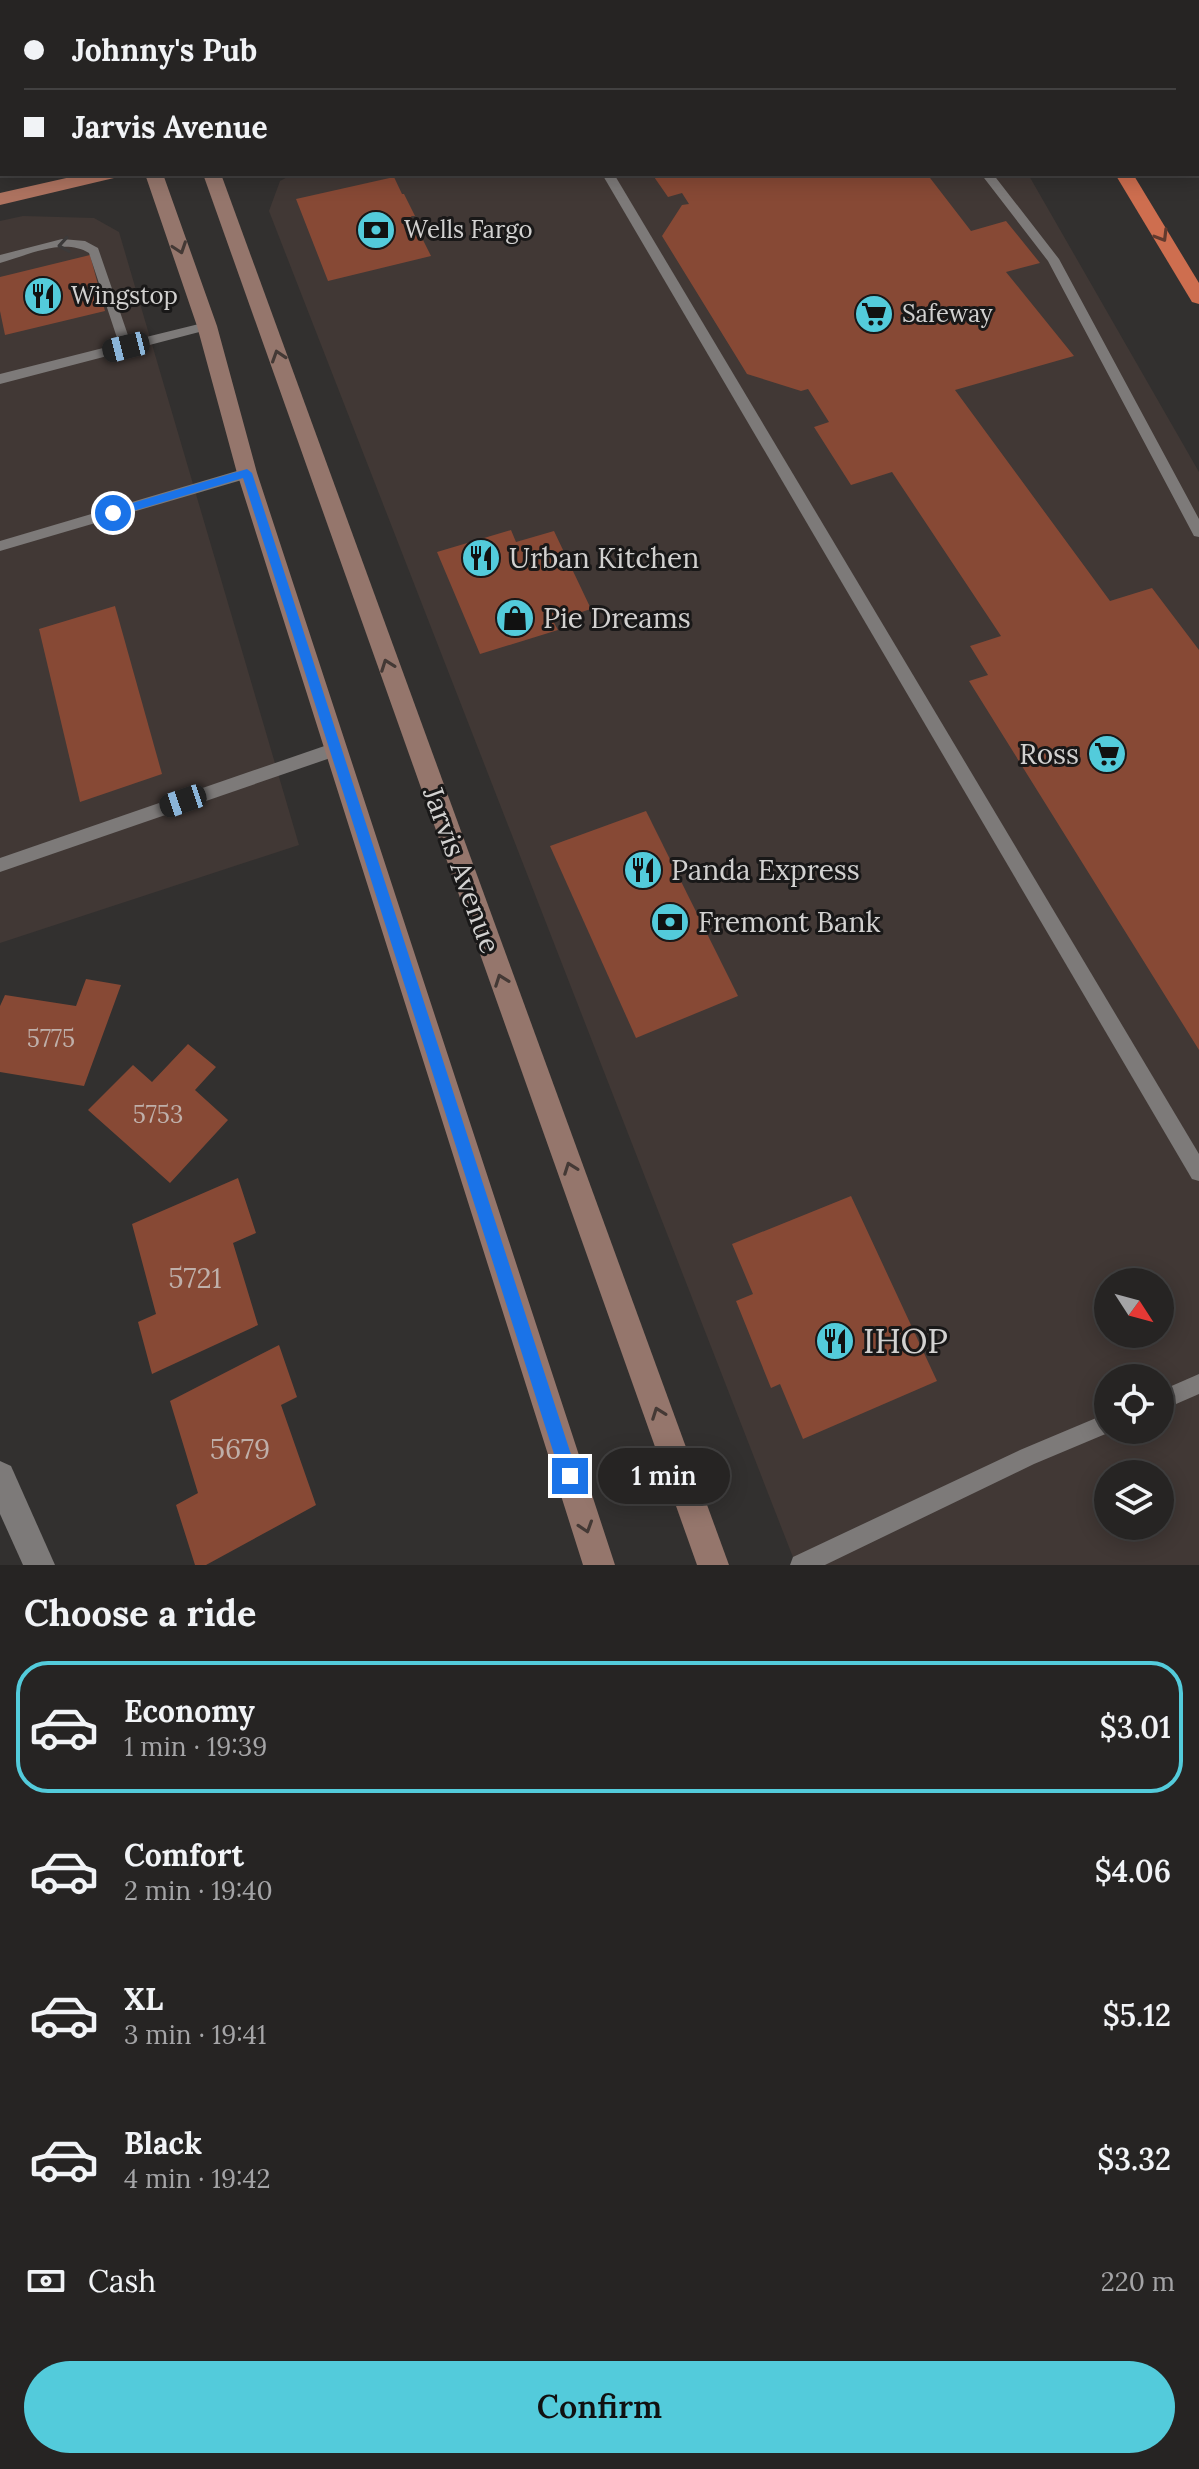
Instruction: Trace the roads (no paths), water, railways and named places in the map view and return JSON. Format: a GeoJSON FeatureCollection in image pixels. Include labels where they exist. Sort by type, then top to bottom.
{"type":"FeatureCollection","features":[{"type":"Feature","properties":{"kind":"highway"},"geometry":{"type":"LineString","coordinates":[[1125,176],[1199,298]]}},
{"type":"Feature","properties":{"kind":"main road"},"geometry":{"type":"LineString","coordinates":[[0,199],[99,176]]}},
{"type":"Feature","properties":{"kind":"street"},"geometry":{"type":"LineString","coordinates":[[155,176],[207,326],[247,473],[599,1565]]}},
{"type":"Feature","properties":{"kind":"street","name":"Jarvis Avenue"},"geometry":{"type":"LineString","coordinates":[[213,176],[713,1565]]}},
{"type":"Feature","properties":{"kind":"street"},"geometry":{"type":"LineString","coordinates":[[0,1477],[39,1565]]}},
{"type":"Feature","properties":{"kind":"lane"},"geometry":{"type":"LineString","coordinates":[[609,176],[1199,1172]]}},
{"type":"Feature","properties":{"kind":"lane"},"geometry":{"type":"LineString","coordinates":[[989,176],[1053,259],[1199,532]]}},
{"type":"Feature","properties":{"kind":"lane"},"geometry":{"type":"LineString","coordinates":[[0,259],[68,243],[90,247],[94,251],[126,347]]}},
{"type":"Feature","properties":{"kind":"lane"},"geometry":{"type":"LineString","coordinates":[[0,360],[3,379],[207,326]]}},
{"type":"Feature","properties":{"kind":"lane"},"geometry":{"type":"LineString","coordinates":[[0,546],[247,473]]}},
{"type":"Feature","properties":{"kind":"lane"},"geometry":{"type":"LineString","coordinates":[[0,865],[336,749]]}},
{"type":"Feature","properties":{"kind":"lane"},"geometry":{"type":"LineString","coordinates":[[1174,1395],[1199,1384]]}},
{"type":"Feature","properties":{"kind":"lane"},"geometry":{"type":"LineString","coordinates":[[801,1565],[1027,1457],[1094,1429]]}},
{"type":"Feature","properties":{"kind":"place","name":"Wells Fargo"},"geometry":{"type":"Point","coordinates":[376,230]}},
{"type":"Feature","properties":{"kind":"place","name":"Wingstop"},"geometry":{"type":"Point","coordinates":[43,296]}},
{"type":"Feature","properties":{"kind":"place","name":"Safeway"},"geometry":{"type":"Point","coordinates":[874,314]}},
{"type":"Feature","properties":{"kind":"place","name":"Urban Kitchen"},"geometry":{"type":"Point","coordinates":[481,558]}},
{"type":"Feature","properties":{"kind":"place","name":"Pie Dreams"},"geometry":{"type":"Point","coordinates":[515,618]}},
{"type":"Feature","properties":{"kind":"place","name":"Ross"},"geometry":{"type":"Point","coordinates":[1107,754]}},
{"type":"Feature","properties":{"kind":"place","name":"Panda Express"},"geometry":{"type":"Point","coordinates":[643,870]}},
{"type":"Feature","properties":{"kind":"place","name":"Fremont Bank"},"geometry":{"type":"Point","coordinates":[670,922]}},
{"type":"Feature","properties":{"kind":"place","name":"IHOP"},"geometry":{"type":"Point","coordinates":[835,1341]}}]}
